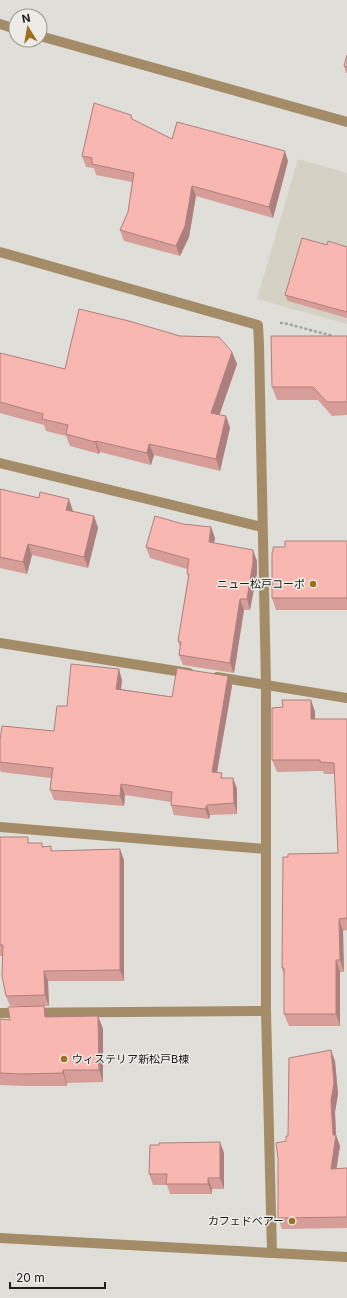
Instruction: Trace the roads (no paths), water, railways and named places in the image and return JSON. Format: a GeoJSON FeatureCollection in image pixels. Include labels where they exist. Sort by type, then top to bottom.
{"type":"FeatureCollection","features":[{"type":"Feature","properties":{"kind":"street"},"geometry":{"type":"LineString","coordinates":[[48,38],[347,122]]}},
{"type":"Feature","properties":{"kind":"street"},"geometry":{"type":"LineString","coordinates":[[0,252],[258,325],[260,344],[262,527],[266,685],[266,1011],[272,1253]]}},
{"type":"Feature","properties":{"kind":"street"},"geometry":{"type":"LineString","coordinates":[[0,463],[262,527]]}},
{"type":"Feature","properties":{"kind":"street"},"geometry":{"type":"LineString","coordinates":[[0,643],[347,698]]}},
{"type":"Feature","properties":{"kind":"street"},"geometry":{"type":"LineString","coordinates":[[0,827],[265,849]]}},
{"type":"Feature","properties":{"kind":"street"},"geometry":{"type":"LineString","coordinates":[[0,1013],[266,1011]]}},
{"type":"Feature","properties":{"kind":"street"},"geometry":{"type":"LineString","coordinates":[[0,1238],[347,1257]]}},
{"type":"Feature","properties":{"kind":"place","name":"ニュー松戸コーポ"},"geometry":{"type":"Point","coordinates":[313,584]}},
{"type":"Feature","properties":{"kind":"place","name":"ウィステリア新松戸B棟"},"geometry":{"type":"Point","coordinates":[64,1059]}},
{"type":"Feature","properties":{"kind":"place","name":"カフェドベアー"},"geometry":{"type":"Point","coordinates":[292,1221]}}]}
